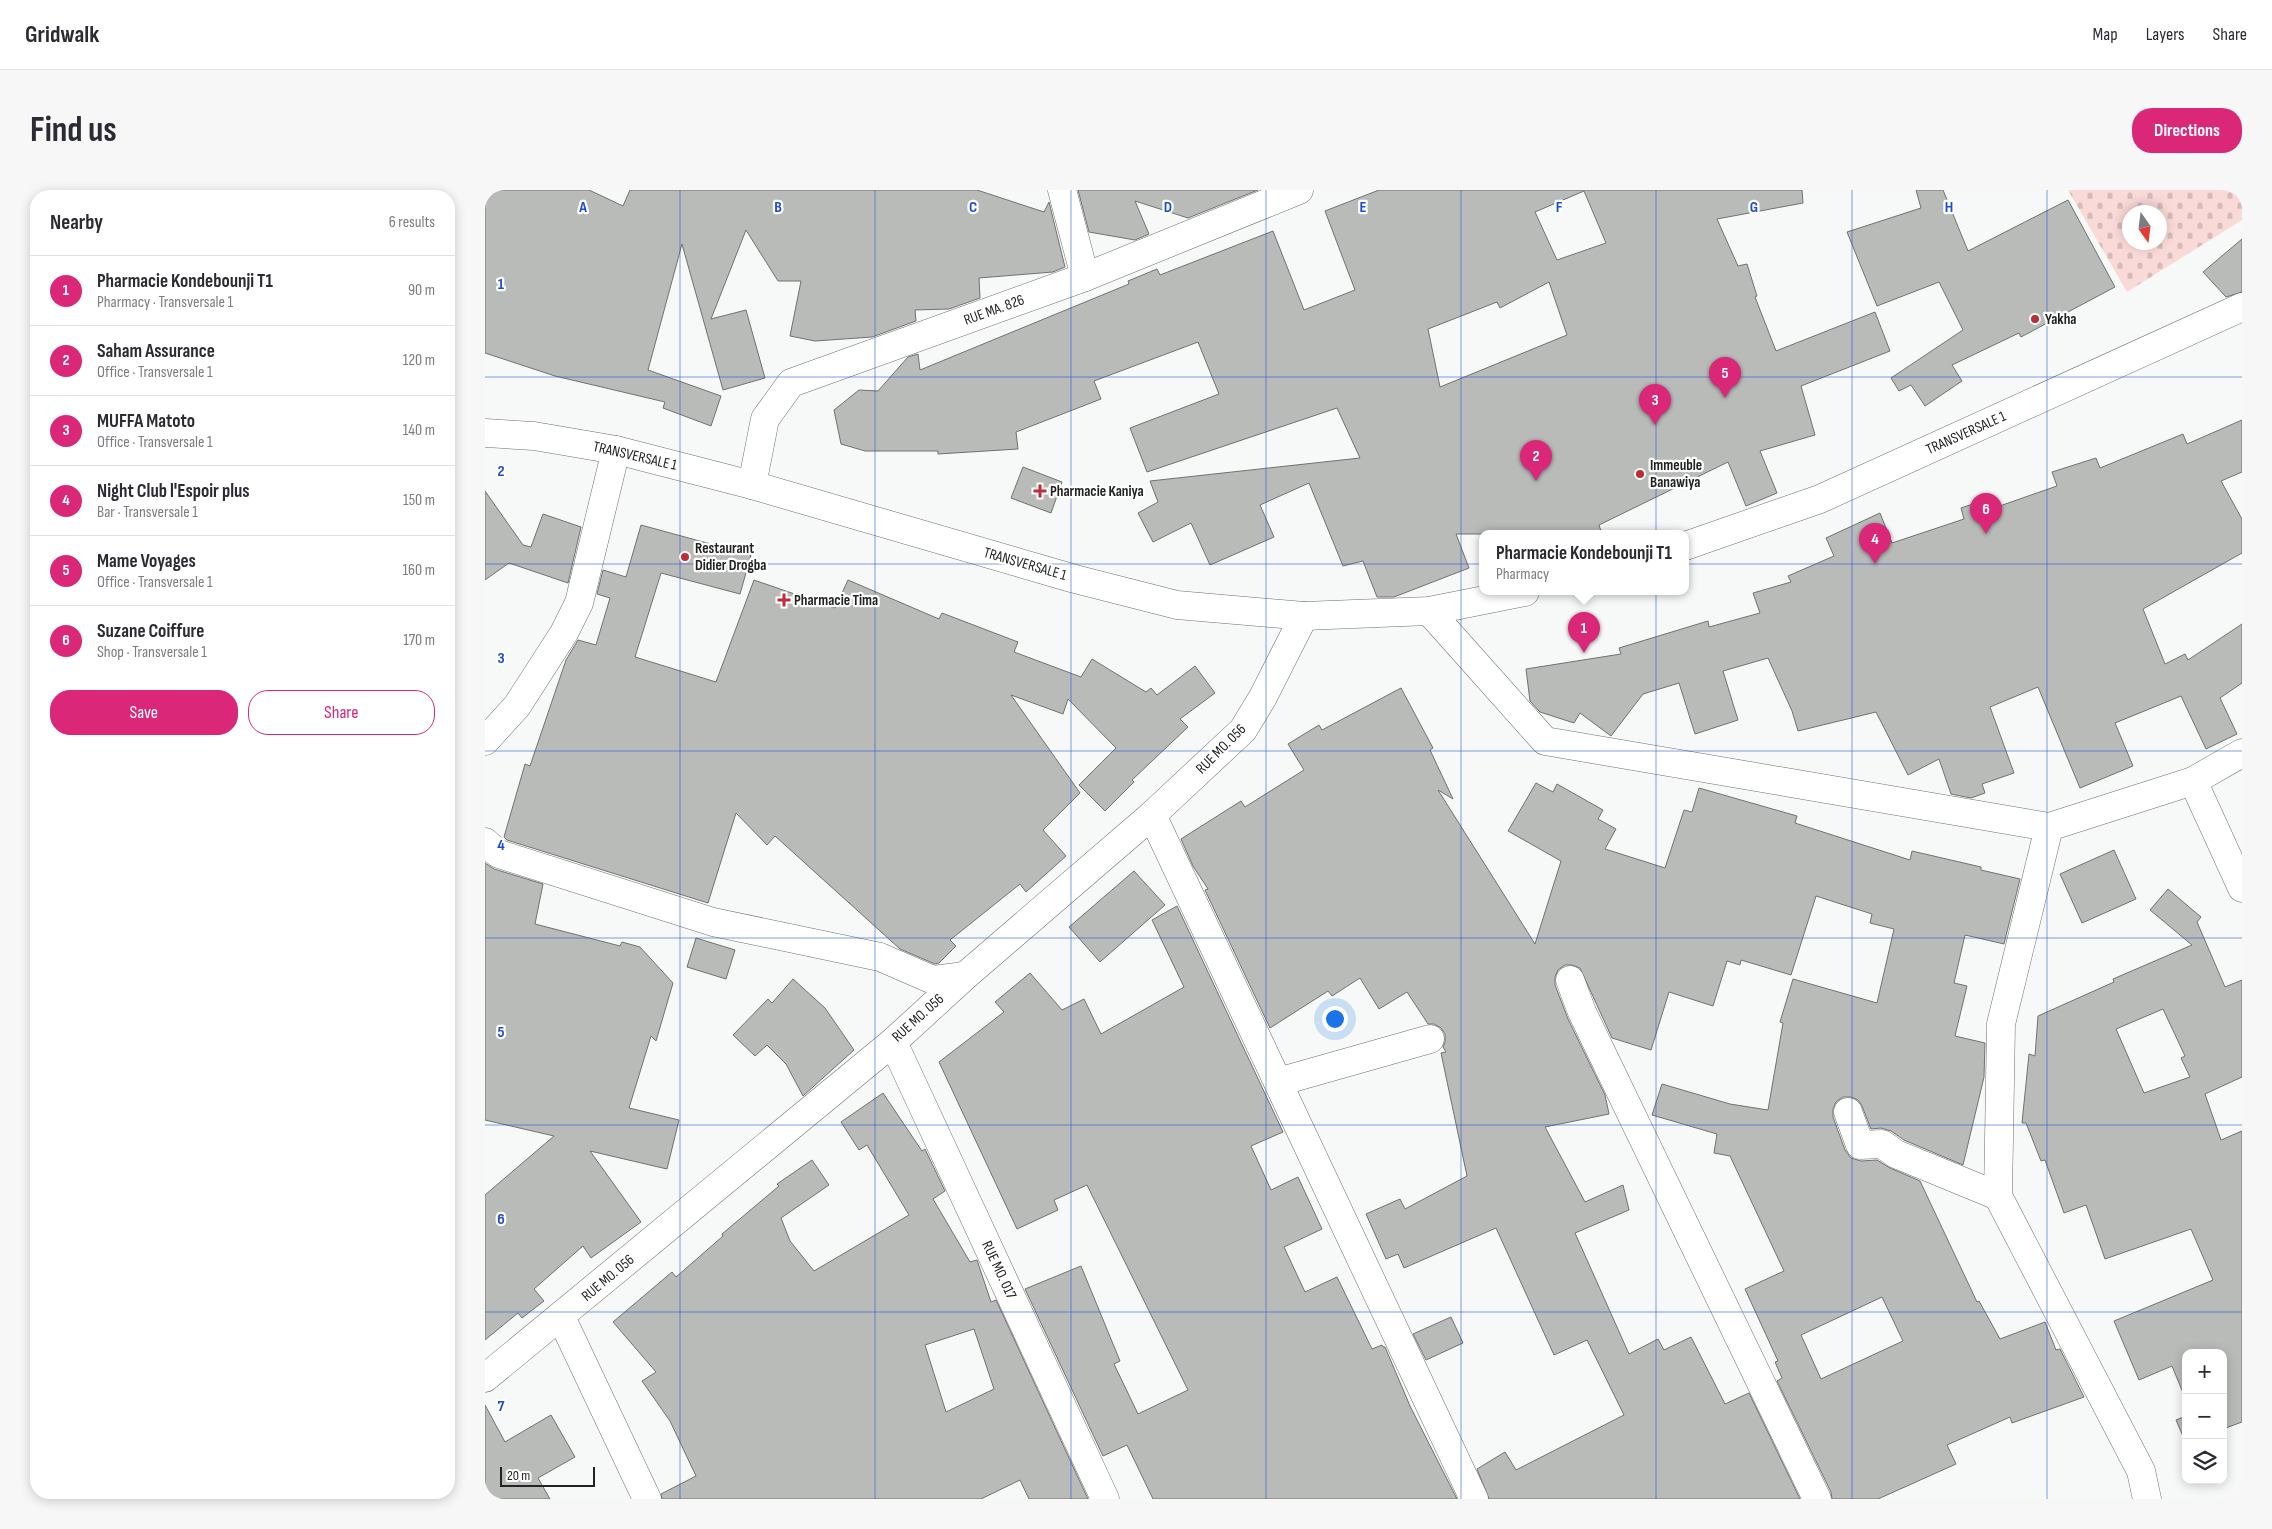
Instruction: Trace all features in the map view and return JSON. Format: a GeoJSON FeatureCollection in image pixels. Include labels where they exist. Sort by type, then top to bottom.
{"type":"FeatureCollection","features":[{"type":"Feature","properties":{"kind":"street"},"geometry":{"type":"LineString","coordinates":[[1062,190],[1085,277]]}},
{"type":"Feature","properties":{"kind":"street","name":"RUE MA. 826"},"geometry":{"type":"LineString","coordinates":[[752,485],[765,419],[791,383],[1085,277],[1299,190]]}},
{"type":"Feature","properties":{"kind":"street","name":"TRANSVERSALE 1"},"geometry":{"type":"LineString","coordinates":[[1689,545],[1820,499],[2242,307]]}},
{"type":"Feature","properties":{"kind":"street","name":"TRANSVERSALE 1"},"geometry":{"type":"LineString","coordinates":[[485,415],[534,436]]}},
{"type":"Feature","properties":{"kind":"street","name":"TRANSVERSALE 1"},"geometry":{"type":"LineString","coordinates":[[485,433],[534,436],[616,450],[752,485],[1075,579],[1177,605],[1304,616],[1429,611],[1510,595]]}},
{"type":"Feature","properties":{"kind":"street"},"geometry":{"type":"LineString","coordinates":[[485,740],[517,706],[564,633],[579,603],[616,450]]}},
{"type":"Feature","properties":{"kind":"street"},"geometry":{"type":"LineString","coordinates":[[1429,611],[1545,741],[2049,827],[2193,781],[2242,753]]}},
{"type":"Feature","properties":{"kind":"street","name":"RUE MO. 056"},"geometry":{"type":"LineString","coordinates":[[485,1378],[893,1042],[965,976],[1152,815],[1243,730],[1263,697],[1304,616]]}},
{"type":"Feature","properties":{"kind":"street"},"geometry":{"type":"LineString","coordinates":[[2193,781],[2242,888]]}},
{"type":"Feature","properties":{"kind":"street"},"geometry":{"type":"LineString","coordinates":[[1152,815],[1474,1499]]}},
{"type":"Feature","properties":{"kind":"street"},"geometry":{"type":"LineString","coordinates":[[2049,827],[2001,1024],[1998,1196],[2141,1471],[2147,1499]]}},
{"type":"Feature","properties":{"kind":"street"},"geometry":{"type":"LineString","coordinates":[[485,842],[499,854],[713,922],[880,957],[933,980],[965,976]]}},
{"type":"Feature","properties":{"kind":"street"},"geometry":{"type":"LineString","coordinates":[[1570,980],[1582,1012],[1817,1499]]}},
{"type":"Feature","properties":{"kind":"street"},"geometry":{"type":"LineString","coordinates":[[1278,1082],[1430,1039]]}},
{"type":"Feature","properties":{"kind":"street","name":"RUE MO. 017"},"geometry":{"type":"LineString","coordinates":[[893,1042],[1105,1499]]}},
{"type":"Feature","properties":{"kind":"street"},"geometry":{"type":"LineString","coordinates":[[1848,1112],[1860,1145],[1882,1144],[1896,1154],[1998,1196]]}},
{"type":"Feature","properties":{"kind":"street"},"geometry":{"type":"LineString","coordinates":[[561,1317],[647,1499]]}},
{"type":"Feature","properties":{"kind":"green space"},"geometry":{"type":"Polygon","coordinates":[[[2068,190],[2242,190],[2242,220],[2127,292],[2068,190]]]}},
{"type":"Feature","properties":{"kind":"building"},"geometry":{"type":"Polygon","coordinates":[[[485,190],[589,190],[623,206],[630,190],[977,190],[1044,212],[1049,202],[1065,267],[1053,272],[979,278],[980,298],[949,309],[915,310],[916,321],[872,337],[815,341],[790,336],[801,281],[778,281],[746,230],[711,319],[746,310],[765,378],[723,390],[682,244],[648,370],[721,396],[711,426],[663,408],[665,402],[555,376],[485,353],[485,190]]]}},
{"type":"Feature","properties":{"kind":"building"},"geometry":{"type":"Polygon","coordinates":[[[1078,190],[1258,190],[1188,218],[1135,201],[1149,234],[1135,240],[1089,232],[1078,190]]]}},
{"type":"Feature","properties":{"kind":"building"},"geometry":{"type":"Polygon","coordinates":[[[1379,190],[1802,190],[1803,203],[1717,219],[1738,266],[1747,264],[1757,296],[1755,297],[1776,351],[1875,312],[1890,351],[1801,386],[1815,435],[1760,451],[1777,493],[1746,506],[1728,462],[1599,525],[1601,530],[1479,530],[1479,534],[1456,534],[1469,568],[1394,597],[1377,597],[1363,561],[1343,566],[1309,483],[1260,505],[1274,537],[1210,565],[1191,523],[1153,542],[1138,513],[1158,502],[1150,481],[1360,458],[1337,408],[1147,472],[1130,428],[1219,394],[1198,342],[1094,381],[1101,399],[1016,432],[1018,449],[938,454],[938,451],[865,451],[841,444],[834,410],[859,390],[878,391],[908,357],[918,354],[920,370],[1129,284],[1128,281],[1157,269],[1160,275],[1273,231],[1304,310],[1355,290],[1325,211],[1379,190]],[[1584,191],[1535,212],[1557,260],[1606,243],[1584,191]],[[1549,282],[1500,308],[1497,302],[1428,329],[1440,387],[1567,335],[1549,282]]]}},
{"type":"Feature","properties":{"kind":"building"},"geometry":{"type":"Polygon","coordinates":[[[1916,190],[1943,190],[1968,251],[2068,200],[2115,287],[2021,337],[2019,333],[1952,365],[1962,381],[1925,406],[1911,385],[1899,391],[1891,378],[1963,330],[1939,282],[1877,306],[1847,232],[1921,208],[1916,190]]]}},
{"type":"Feature","properties":{"kind":"building"},"geometry":{"type":"Polygon","coordinates":[[[2242,239],[2242,292],[2226,297],[2203,272],[2242,239]]]}},
{"type":"Feature","properties":{"kind":"building"},"geometry":{"type":"Polygon","coordinates":[[[2242,420],[2242,472],[2221,481],[2242,519],[2242,553],[2143,609],[2165,664],[2185,654],[2188,660],[2242,624],[2242,683],[2220,698],[2237,734],[2206,749],[2181,696],[2115,723],[2133,766],[2080,788],[2038,687],[1990,707],[2014,773],[1982,784],[1985,793],[1971,798],[1951,794],[1939,759],[1908,775],[1876,712],[1798,731],[1792,711],[1768,658],[1723,671],[1738,720],[1695,734],[1679,683],[1643,694],[1611,736],[1580,713],[1574,723],[1540,712],[1530,701],[1526,669],[1621,654],[1619,648],[1708,621],[1709,627],[1760,613],[1753,593],[1791,582],[1788,576],[1834,556],[1826,538],[1880,513],[1892,543],[1964,519],[1961,508],[1988,499],[1991,509],[2057,486],[2052,472],[2096,458],[2100,468],[2183,434],[2187,444],[2242,420]]]}},
{"type":"Feature","properties":{"kind":"building"},"geometry":{"type":"Polygon","coordinates":[[[1023,467],[1062,482],[1051,513],[1011,498],[1023,467]]]}},
{"type":"Feature","properties":{"kind":"building"},"geometry":{"type":"Polygon","coordinates":[[[485,491],[523,545],[531,547],[543,514],[581,527],[568,583],[509,563],[485,580],[485,491]]]}},
{"type":"Feature","properties":{"kind":"building"},"geometry":{"type":"Polygon","coordinates":[[[641,525],[751,555],[740,594],[661,573],[635,657],[716,682],[754,580],[835,608],[848,580],[939,619],[942,613],[1018,642],[1014,652],[1081,677],[1092,659],[1146,692],[1151,688],[1157,695],[1195,666],[1215,693],[1180,719],[1188,727],[1132,780],[1134,782],[1105,811],[1079,785],[1116,748],[1068,699],[1063,714],[1011,695],[1080,793],[1043,830],[1066,856],[1026,892],[1020,884],[950,940],[956,946],[939,963],[935,964],[900,949],[775,836],[767,845],[736,813],[708,903],[507,840],[504,837],[525,764],[530,766],[566,660],[578,640],[596,645],[610,598],[597,594],[603,570],[626,577],[641,525]]]}},
{"type":"Feature","properties":{"kind":"building"},"geometry":{"type":"Polygon","coordinates":[[[1401,688],[1433,748],[1430,750],[1453,799],[1438,790],[1535,944],[1561,861],[1508,831],[1536,783],[1553,792],[1557,784],[1603,810],[1598,819],[1616,829],[1605,849],[1665,868],[1684,810],[1692,812],[1699,788],[1797,816],[1795,823],[1910,860],[1912,851],[1981,867],[1981,870],[2020,879],[2004,944],[1965,935],[1954,983],[1967,986],[1955,1036],[1985,1043],[1984,1077],[1963,1165],[1904,1140],[1891,1131],[1881,1128],[1871,1129],[1862,1106],[1858,1100],[1851,1097],[1843,1097],[1836,1102],[1833,1109],[1833,1117],[1845,1150],[1851,1158],[1861,1161],[1877,1160],[1920,1181],[1977,1302],[1979,1301],[2000,1339],[2045,1322],[2056,1350],[2060,1349],[2084,1397],[2012,1423],[2010,1417],[1947,1445],[1956,1464],[1878,1499],[1832,1499],[1831,1492],[1777,1381],[1782,1378],[1775,1362],[1778,1361],[1745,1289],[1784,1271],[1730,1156],[1714,1153],[1717,1134],[1652,1115],[1662,1084],[1730,1104],[1768,1110],[1783,1023],[1780,1022],[1793,979],[1877,1003],[1894,929],[1870,923],[1872,914],[1816,896],[1791,975],[1741,960],[1740,965],[1727,961],[1713,1006],[1669,992],[1651,1050],[1612,1038],[1580,968],[1565,965],[1558,970],[1555,977],[1555,985],[1568,1019],[1605,1095],[1609,1114],[1545,1127],[1585,1202],[1623,1185],[1629,1210],[1575,1233],[1629,1354],[1658,1339],[1664,1350],[1691,1337],[1725,1404],[1749,1393],[1800,1499],[1489,1499],[1477,1469],[1505,1452],[1516,1470],[1624,1415],[1587,1340],[1554,1355],[1496,1228],[1404,1268],[1398,1254],[1386,1259],[1366,1214],[1400,1199],[1405,1209],[1467,1176],[1441,1053],[1446,1052],[1443,1047],[1445,1034],[1441,1028],[1434,1024],[1428,1024],[1407,992],[1379,1009],[1360,978],[1332,996],[1328,991],[1270,1028],[1205,890],[1208,889],[1193,866],[1181,839],[1241,801],[1245,807],[1304,770],[1288,744],[1319,725],[1322,730],[1401,688]],[[1882,1297],[1801,1335],[1821,1379],[1903,1341],[1882,1297]]]}},
{"type":"Feature","properties":{"kind":"building"},"geometry":{"type":"Polygon","coordinates":[[[2114,850],[2136,899],[2082,923],[2060,874],[2114,850]]]}},
{"type":"Feature","properties":{"kind":"building"},"geometry":{"type":"Polygon","coordinates":[[[485,863],[494,869],[543,884],[535,924],[620,946],[622,942],[640,947],[673,983],[656,1041],[651,1036],[629,1108],[679,1120],[667,1169],[590,1151],[641,1222],[591,1258],[583,1246],[534,1289],[544,1301],[522,1318],[518,1313],[485,1340],[485,1195],[554,1136],[485,1120],[485,863]]]}},
{"type":"Feature","properties":{"kind":"building"},"geometry":{"type":"Polygon","coordinates":[[[1134,871],[1165,905],[1100,962],[1069,927],[1134,871]]]}},
{"type":"Feature","properties":{"kind":"building"},"geometry":{"type":"Polygon","coordinates":[[[2168,889],[2201,917],[2197,922],[2225,987],[2242,980],[2242,1077],[2205,1094],[2221,1140],[2242,1131],[2242,1422],[2227,1428],[2227,1349],[2182,1349],[2182,1390],[2172,1366],[2139,1380],[2114,1321],[2213,1280],[2191,1229],[2105,1259],[2086,1205],[2064,1213],[2045,1160],[2041,1161],[2026,1123],[2022,1123],[2029,1054],[2035,1056],[2038,1016],[2114,982],[2113,979],[2192,945],[2150,910],[2168,889]],[[2163,1009],[2116,1029],[2144,1093],[2190,1077],[2181,1058],[2185,1056],[2163,1009]]]}},
{"type":"Feature","properties":{"kind":"building"},"geometry":{"type":"Polygon","coordinates":[[[1177,906],[1283,1132],[1251,1146],[1271,1190],[1298,1177],[1322,1229],[1284,1247],[1305,1292],[1337,1277],[1372,1349],[1382,1345],[1385,1347],[1410,1406],[1457,1499],[1153,1499],[1127,1445],[1103,1456],[1025,1289],[1081,1266],[1120,1361],[1114,1364],[1138,1414],[1188,1390],[1087,1185],[1054,1200],[1058,1210],[1017,1229],[939,1062],[1004,1012],[995,1002],[1030,973],[1062,1010],[1084,999],[1101,1034],[1184,987],[1152,920],[1177,906]]]}},
{"type":"Feature","properties":{"kind":"building"},"geometry":{"type":"Polygon","coordinates":[[[696,938],[735,950],[726,979],[687,967],[696,938]]]}},
{"type":"Feature","properties":{"kind":"building"},"geometry":{"type":"Polygon","coordinates":[[[793,979],[825,1008],[854,1050],[803,1096],[786,1064],[767,1045],[755,1056],[733,1035],[768,999],[772,1003],[793,979]]]}},
{"type":"Feature","properties":{"kind":"building"},"geometry":{"type":"Polygon","coordinates":[[[883,1093],[922,1151],[925,1149],[945,1191],[933,1199],[970,1262],[977,1260],[991,1302],[996,1300],[1088,1499],[1029,1499],[1020,1480],[981,1499],[662,1499],[661,1494],[696,1476],[670,1421],[642,1381],[656,1372],[613,1322],[672,1272],[676,1277],[723,1236],[722,1234],[779,1186],[777,1184],[812,1160],[829,1185],[781,1218],[790,1241],[814,1271],[909,1215],[867,1145],[859,1150],[841,1122],[883,1093]],[[974,1329],[925,1345],[946,1412],[994,1389],[974,1329]]]}},
{"type":"Feature","properties":{"kind":"building"},"geometry":{"type":"Polygon","coordinates":[[[1451,1317],[1463,1343],[1426,1360],[1413,1334],[1451,1317]]]}},
{"type":"Feature","properties":{"kind":"building"},"geometry":{"type":"Polygon","coordinates":[[[485,1405],[505,1442],[551,1415],[575,1457],[538,1478],[550,1499],[485,1499],[485,1405]]]}},
{"type":"Feature","properties":{"kind":"building"},"geometry":{"type":"Polygon","coordinates":[[[2182,1418],[2182,1434],[2176,1420],[2182,1418]]]}},
{"type":"Feature","properties":{"kind":"place","name":"Yakha"},"geometry":{"type":"Point","coordinates":[2035,319]}},
{"type":"Feature","properties":{"kind":"place","name":"Mame Voyages"},"geometry":{"type":"Point","coordinates":[1725,398]}},
{"type":"Feature","properties":{"kind":"place","name":"MUFFA Matoto"},"geometry":{"type":"Point","coordinates":[1655,425]}},
{"type":"Feature","properties":{"kind":"place","name":"Immeuble Banawiya"},"geometry":{"type":"Point","coordinates":[1640,474]}},
{"type":"Feature","properties":{"kind":"place","name":"Saham Assurance"},"geometry":{"type":"Point","coordinates":[1536,481]}},
{"type":"Feature","properties":{"kind":"place","name":"Pharmacie Kaniya"},"geometry":{"type":"Point","coordinates":[1040,491]}},
{"type":"Feature","properties":{"kind":"place","name":"Suzane Coiffure"},"geometry":{"type":"Point","coordinates":[1986,534]}},
{"type":"Feature","properties":{"kind":"place","name":"Restaurant Didier Drogba"},"geometry":{"type":"Point","coordinates":[685,557]}},
{"type":"Feature","properties":{"kind":"place","name":"Night Club l'Espoir plus"},"geometry":{"type":"Point","coordinates":[1875,564]}},
{"type":"Feature","properties":{"kind":"place","name":"Pharmacie Tima"},"geometry":{"type":"Point","coordinates":[784,600]}},
{"type":"Feature","properties":{"kind":"place","name":"Pharmacie Kondebounji T1"},"geometry":{"type":"Point","coordinates":[1584,653]}}]}
